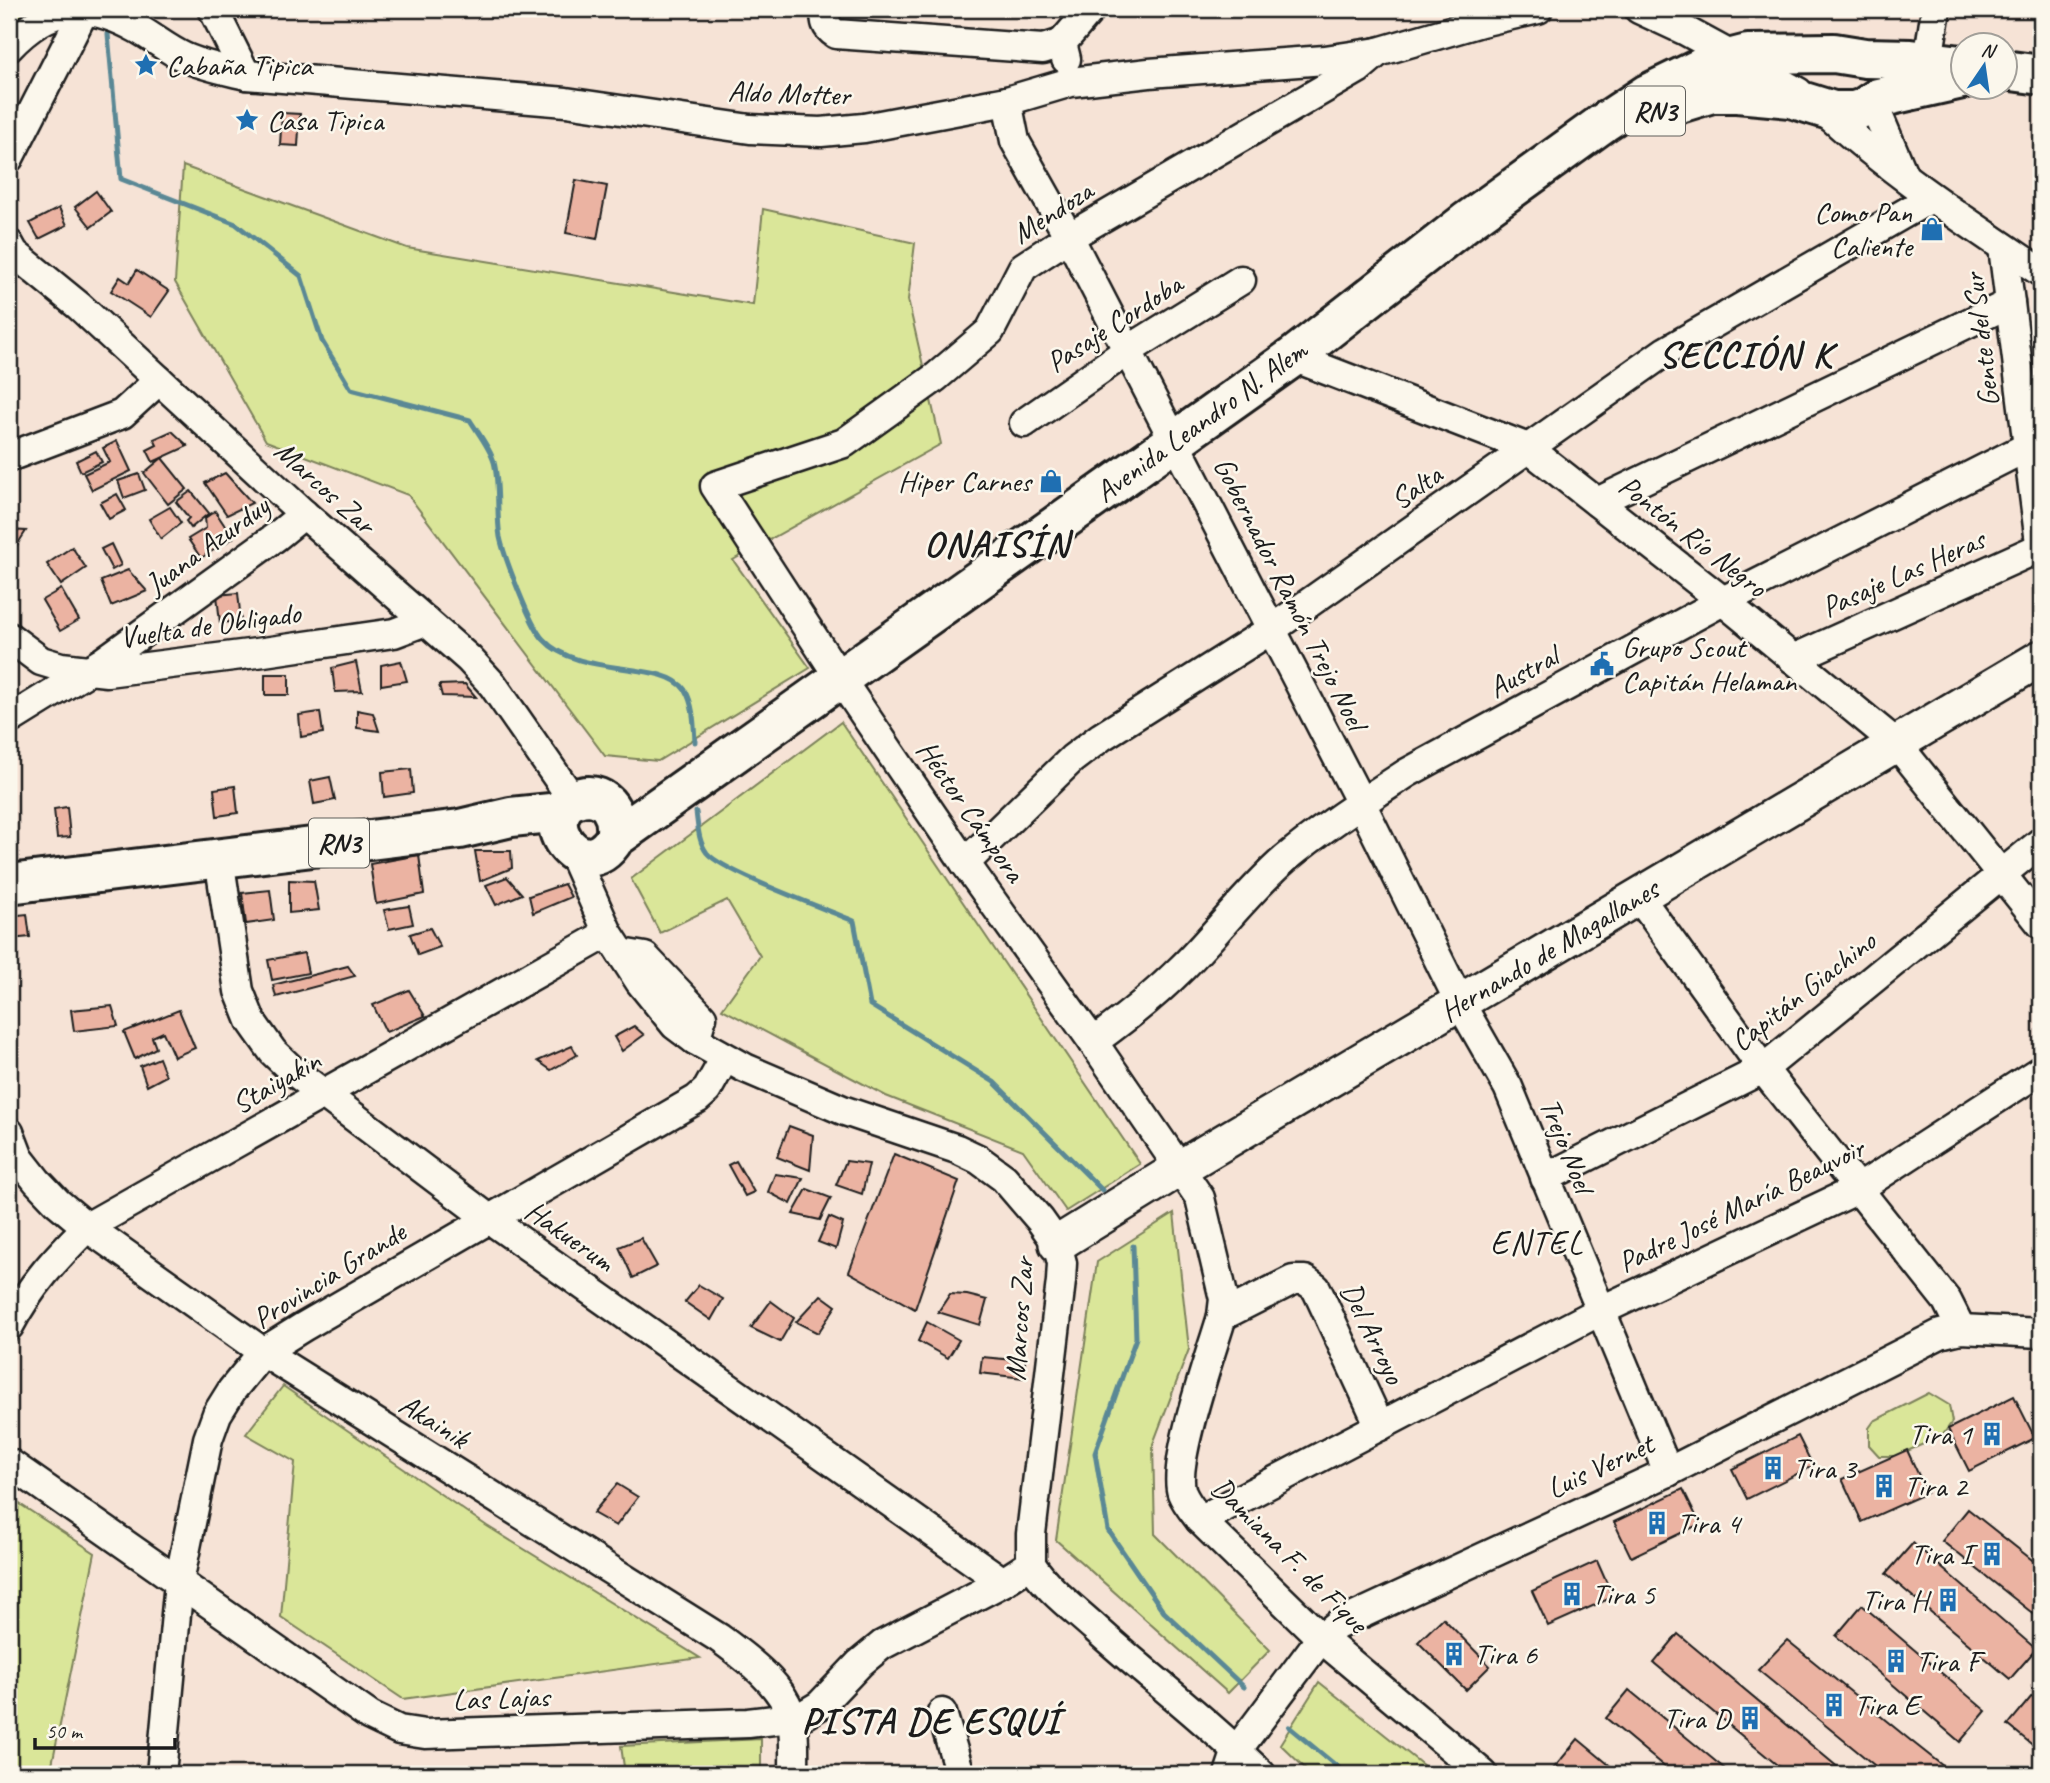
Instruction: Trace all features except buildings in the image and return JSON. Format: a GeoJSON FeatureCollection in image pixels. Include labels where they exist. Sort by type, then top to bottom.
{"type":"FeatureCollection","features":[{"type":"Feature","properties":{"kind":"highway","name":"Avenida Leandro N. Alem"},"geometry":{"type":"LineString","coordinates":[[585,827],[703,775],[841,680],[1293,357],[1466,222],[1647,94],[1709,64],[1734,57],[1771,52],[1819,52],[1945,63]]}},
{"type":"Feature","properties":{"kind":"highway"},"geometry":{"type":"LineString","coordinates":[[1807,100],[1796,82],[1798,72],[1802,64],[1819,52]]}},
{"type":"Feature","properties":{"kind":"highway"},"geometry":{"type":"LineString","coordinates":[[1865,58],[1878,76],[1880,87],[1875,100]]}},
{"type":"Feature","properties":{"kind":"highway","name":"Avenida Leandro N. Alem"},"geometry":{"type":"LineString","coordinates":[[1521,182],[1647,115],[1712,93],[1807,100],[1854,111],[1875,100],[1948,82]]}},
{"type":"Feature","properties":{"kind":"highway","name":"RN3"},"geometry":{"type":"LineString","coordinates":[[9,884],[460,829],[520,832],[585,827]]}},
{"type":"Feature","properties":{"kind":"main road","name":"Hernando de Magallanes"},"geometry":{"type":"LineString","coordinates":[[1057,1244],[1180,1168],[2041,658]]}},
{"type":"Feature","properties":{"kind":"street"},"geometry":{"type":"LineString","coordinates":[[9,47],[33,24],[54,14],[85,9]]}},
{"type":"Feature","properties":{"kind":"street"},"geometry":{"type":"LineString","coordinates":[[9,158],[85,9]]}},
{"type":"Feature","properties":{"kind":"street","name":"Aldo Motter"},"geometry":{"type":"LineString","coordinates":[[85,9],[106,13],[182,56],[208,66],[246,75],[566,102],[750,129],[809,132],[864,128],[1007,101],[1071,82],[1325,60],[1378,52],[1484,15],[1538,9]]}},
{"type":"Feature","properties":{"kind":"street"},"geometry":{"type":"LineString","coordinates":[[213,9],[246,75]]}},
{"type":"Feature","properties":{"kind":"street"},"geometry":{"type":"LineString","coordinates":[[825,9],[825,23],[829,30],[836,34],[1043,49],[1062,43],[1091,9]]}},
{"type":"Feature","properties":{"kind":"street"},"geometry":{"type":"LineString","coordinates":[[1639,9],[1734,57],[1807,100],[1931,198],[2041,272]]}},
{"type":"Feature","properties":{"kind":"street"},"geometry":{"type":"LineString","coordinates":[[1936,9],[1945,63]]}},
{"type":"Feature","properties":{"kind":"street"},"geometry":{"type":"LineString","coordinates":[[1062,43],[1071,82]]}},
{"type":"Feature","properties":{"kind":"street","name":"Mendoza"},"geometry":{"type":"LineString","coordinates":[[715,486],[844,443],[936,377],[990,331],[1023,267],[1069,237],[1358,69],[1378,52]]}},
{"type":"Feature","properties":{"kind":"street"},"geometry":{"type":"LineString","coordinates":[[1875,100],[1890,146],[1906,179]]}},
{"type":"Feature","properties":{"kind":"street","name":"Gobernador Ramón Trejo Noel"},"geometry":{"type":"LineString","coordinates":[[1007,101],[1015,141],[1069,237],[1272,629],[1460,1003]]}},
{"type":"Feature","properties":{"kind":"street","name":"Salta"},"geometry":{"type":"LineString","coordinates":[[965,863],[1072,759],[1101,737],[1272,629],[1666,351],[1931,198]]}},
{"type":"Feature","properties":{"kind":"street","name":"Marcos Zar"},"geometry":{"type":"LineString","coordinates":[[9,244],[14,253],[79,306],[304,514],[469,659],[492,685],[585,827],[602,865],[600,889],[614,943],[658,1006],[675,1025],[725,1058],[845,1111],[957,1149],[978,1159],[1004,1178],[1040,1220],[1057,1244],[1062,1263],[1031,1534],[1031,1564]]}},
{"type":"Feature","properties":{"kind":"street","name":"Gente del Sur"},"geometry":{"type":"LineString","coordinates":[[2003,247],[2010,303],[2035,443],[2041,549]]}},
{"type":"Feature","properties":{"kind":"street","name":"Pasaje Cordoba"},"geometry":{"type":"LineString","coordinates":[[1024,422],[1127,351],[1241,280]]}},
{"type":"Feature","properties":{"kind":"street"},"geometry":{"type":"LineString","coordinates":[[1597,502],[2010,303]]}},
{"type":"Feature","properties":{"kind":"street","name":"Pontón Río Negro"},"geometry":{"type":"LineString","coordinates":[[1293,357],[1528,448],[1723,601],[1897,744],[2041,924]]}},
{"type":"Feature","properties":{"kind":"street"},"geometry":{"type":"LineString","coordinates":[[9,457],[122,414],[159,380]]}},
{"type":"Feature","properties":{"kind":"street","name":"Austral"},"geometry":{"type":"LineString","coordinates":[[1093,1042],[1136,1010],[1184,966],[1284,860],[1407,773],[1723,601],[2035,443]]}},
{"type":"Feature","properties":{"kind":"street","name":"Héctor Cámpora"},"geometry":{"type":"LineString","coordinates":[[715,486],[841,680],[965,863],[1180,1168]]}},
{"type":"Feature","properties":{"kind":"street","name":"Juana Azurduy"},"geometry":{"type":"LineString","coordinates":[[9,720],[88,672],[278,536],[304,514]]}},
{"type":"Feature","properties":{"kind":"street","name":"Pasaje Las Heras"},"geometry":{"type":"LineString","coordinates":[[1793,659],[2041,549]]}},
{"type":"Feature","properties":{"kind":"street","name":"Vuelta de Obligado"},"geometry":{"type":"LineString","coordinates":[[9,637],[41,661],[88,672],[107,672],[394,633],[426,621]]}},
{"type":"Feature","properties":{"kind":"street","name":"Capitán Giachino"},"geometry":{"type":"LineString","coordinates":[[1545,1178],[1763,1069],[2041,842]]}},
{"type":"Feature","properties":{"kind":"street","name":"Hakuerum"},"geometry":{"type":"LineString","coordinates":[[219,858],[239,991],[251,1021],[273,1052],[292,1070],[488,1218],[1003,1582]]}},
{"type":"Feature","properties":{"kind":"street"},"geometry":{"type":"LineString","coordinates":[[1639,897],[1763,1069],[1947,1301],[1961,1329]]}},
{"type":"Feature","properties":{"kind":"street","name":"Staiyakin"},"geometry":{"type":"LineString","coordinates":[[9,1326],[47,1267],[88,1227],[323,1094],[614,943]]}},
{"type":"Feature","properties":{"kind":"street","name":"Trejo Noel"},"geometry":{"type":"LineString","coordinates":[[1460,1003],[1508,1087],[1668,1472]]}},
{"type":"Feature","properties":{"kind":"street","name":"Provincia Grande"},"geometry":{"type":"LineString","coordinates":[[161,1774],[179,1582],[208,1439],[217,1414],[232,1390],[263,1352],[488,1218],[697,1099],[707,1090],[725,1058]]}},
{"type":"Feature","properties":{"kind":"street","name":"Padre José María Beauvoir"},"geometry":{"type":"LineString","coordinates":[[1200,1520],[1600,1311],[1858,1189],[2041,1070]]}},
{"type":"Feature","properties":{"kind":"street","name":"Akainik"},"geometry":{"type":"LineString","coordinates":[[9,1132],[19,1158],[57,1202],[263,1352],[719,1638],[750,1661],[768,1678],[792,1718],[794,1774]]}},
{"type":"Feature","properties":{"kind":"street","name":"Damiana F. de Fique"},"geometry":{"type":"LineString","coordinates":[[1180,1168],[1200,1198],[1224,1299],[1222,1316],[1181,1460],[1181,1493],[1200,1520],[1321,1639],[1483,1774]]}},
{"type":"Feature","properties":{"kind":"street","name":"Del Arroyo"},"geometry":{"type":"LineString","coordinates":[[1222,1316],[1293,1280],[1305,1280],[1316,1288],[1380,1426]]}},
{"type":"Feature","properties":{"kind":"street","name":"Luis Vernet"},"geometry":{"type":"LineString","coordinates":[[1233,1762],[1321,1639],[1337,1625],[1668,1472],[1940,1334],[1961,1329],[2041,1332]]}},
{"type":"Feature","properties":{"kind":"street","name":"Las Lajas"},"geometry":{"type":"LineString","coordinates":[[9,1463],[370,1716],[399,1730],[425,1734],[748,1723],[792,1718],[820,1705],[860,1662],[882,1645],[1003,1582],[1031,1564]]}},
{"type":"Feature","properties":{"kind":"street"},"geometry":{"type":"LineString","coordinates":[[1031,1564],[1051,1588],[1233,1762],[1261,1774]]}},
{"type":"Feature","properties":{"kind":"street"},"geometry":{"type":"LineString","coordinates":[[942,1713],[960,1774]]}},
{"type":"Feature","properties":{"kind":"green space"},"geometry":{"type":"Polygon","coordinates":[[[9,9],[53,9],[9,57],[9,9]]]}},
{"type":"Feature","properties":{"kind":"green space"},"geometry":{"type":"Polygon","coordinates":[[[183,166],[407,248],[753,305],[763,209],[915,243],[908,300],[941,444],[733,560],[810,668],[658,761],[605,756],[408,495],[266,441],[175,282],[183,166]]]}},
{"type":"Feature","properties":{"kind":"green space"},"geometry":{"type":"Polygon","coordinates":[[[841,722],[1140,1164],[1066,1211],[1023,1150],[886,1096],[722,1009],[760,956],[727,900],[660,933],[631,879],[841,722]]]}},
{"type":"Feature","properties":{"kind":"green space"},"geometry":{"type":"Polygon","coordinates":[[[1174,1213],[1189,1349],[1153,1444],[1155,1534],[1270,1650],[1228,1693],[1056,1540],[1097,1262],[1174,1213]]]}},
{"type":"Feature","properties":{"kind":"green space"},"geometry":{"type":"Polygon","coordinates":[[[283,1386],[487,1526],[700,1658],[403,1699],[281,1617],[295,1462],[246,1434],[283,1386]]]}},
{"type":"Feature","properties":{"kind":"green space"},"geometry":{"type":"Polygon","coordinates":[[[1929,1393],[1949,1405],[1952,1422],[1942,1436],[1896,1456],[1879,1456],[1869,1445],[1869,1428],[1874,1421],[1929,1393]]]}},
{"type":"Feature","properties":{"kind":"green space"},"geometry":{"type":"Polygon","coordinates":[[[9,1497],[95,1553],[50,1774],[9,1774],[9,1497]]]}},
{"type":"Feature","properties":{"kind":"green space"},"geometry":{"type":"Polygon","coordinates":[[[1319,1682],[1434,1774],[1311,1774],[1280,1744],[1319,1682]]]}},
{"type":"Feature","properties":{"kind":"green space"},"geometry":{"type":"Polygon","coordinates":[[[761,1739],[761,1774],[625,1774],[621,1746],[761,1739]]]}},
{"type":"Feature","properties":{"kind":"waterway"},"geometry":{"type":"LineString","coordinates":[[108,34],[121,179],[236,224],[301,276],[322,341],[351,389],[470,420],[494,462],[500,537],[518,590],[543,639],[559,651],[577,659],[659,675],[674,681],[685,690],[690,702],[695,742]]}},
{"type":"Feature","properties":{"kind":"waterway"},"geometry":{"type":"LineString","coordinates":[[696,812],[702,844],[707,853],[717,861],[753,880],[854,921],[870,1005],[994,1082],[1102,1190]]}},
{"type":"Feature","properties":{"kind":"waterway"},"geometry":{"type":"LineString","coordinates":[[1133,1246],[1136,1338],[1095,1453],[1108,1530],[1164,1612],[1244,1687]]}},
{"type":"Feature","properties":{"kind":"waterway"},"geometry":{"type":"LineString","coordinates":[[1289,1727],[1346,1774]]}},
{"type":"Feature","properties":{"kind":"place","name":"Cabaña Tipica"},"geometry":{"type":"Point","coordinates":[146,65]}},
{"type":"Feature","properties":{"kind":"place","name":"Casa Tipica"},"geometry":{"type":"Point","coordinates":[247,120]}},
{"type":"Feature","properties":{"kind":"place","name":"Como Pan Caliente"},"geometry":{"type":"Point","coordinates":[1932,229]}},
{"type":"Feature","properties":{"kind":"place","name":"Hiper Carnes"},"geometry":{"type":"Point","coordinates":[1051,481]}},
{"type":"Feature","properties":{"kind":"place","name":"Grupo Scout Capitán Helaman"},"geometry":{"type":"Point","coordinates":[1602,664]}},
{"type":"Feature","properties":{"kind":"place","name":"Tira 1"},"geometry":{"type":"Point","coordinates":[1992,1434]}},
{"type":"Feature","properties":{"kind":"place","name":"Tira 3"},"geometry":{"type":"Point","coordinates":[1773,1468]}},
{"type":"Feature","properties":{"kind":"place","name":"Tira 2"},"geometry":{"type":"Point","coordinates":[1884,1486]}},
{"type":"Feature","properties":{"kind":"place","name":"Tira 4"},"geometry":{"type":"Point","coordinates":[1657,1523]}},
{"type":"Feature","properties":{"kind":"place","name":"Tira I"},"geometry":{"type":"Point","coordinates":[1992,1554]}},
{"type":"Feature","properties":{"kind":"place","name":"Tira 5"},"geometry":{"type":"Point","coordinates":[1572,1594]}},
{"type":"Feature","properties":{"kind":"place","name":"Tira H"},"geometry":{"type":"Point","coordinates":[1948,1600]}},
{"type":"Feature","properties":{"kind":"place","name":"Tira 6"},"geometry":{"type":"Point","coordinates":[1454,1654]}},
{"type":"Feature","properties":{"kind":"place","name":"Tira F"},"geometry":{"type":"Point","coordinates":[1896,1661]}},
{"type":"Feature","properties":{"kind":"place","name":"Tira E"},"geometry":{"type":"Point","coordinates":[1834,1705]}},
{"type":"Feature","properties":{"kind":"place","name":"Tira D"},"geometry":{"type":"Point","coordinates":[1750,1718]}},
{"type":"Feature","properties":{"kind":"district","name":"SECCIÓN K"},"geometry":{"type":"Point","coordinates":[1746,354]}},
{"type":"Feature","properties":{"kind":"district","name":"ONAISÍN"},"geometry":{"type":"Point","coordinates":[997,543]}},
{"type":"Feature","properties":{"kind":"district","name":"ENTEL"},"geometry":{"type":"Point","coordinates":[1537,1243]}},
{"type":"Feature","properties":{"kind":"district","name":"PISTA DE ESQUÍ"},"geometry":{"type":"Point","coordinates":[931,1720]}}]}
